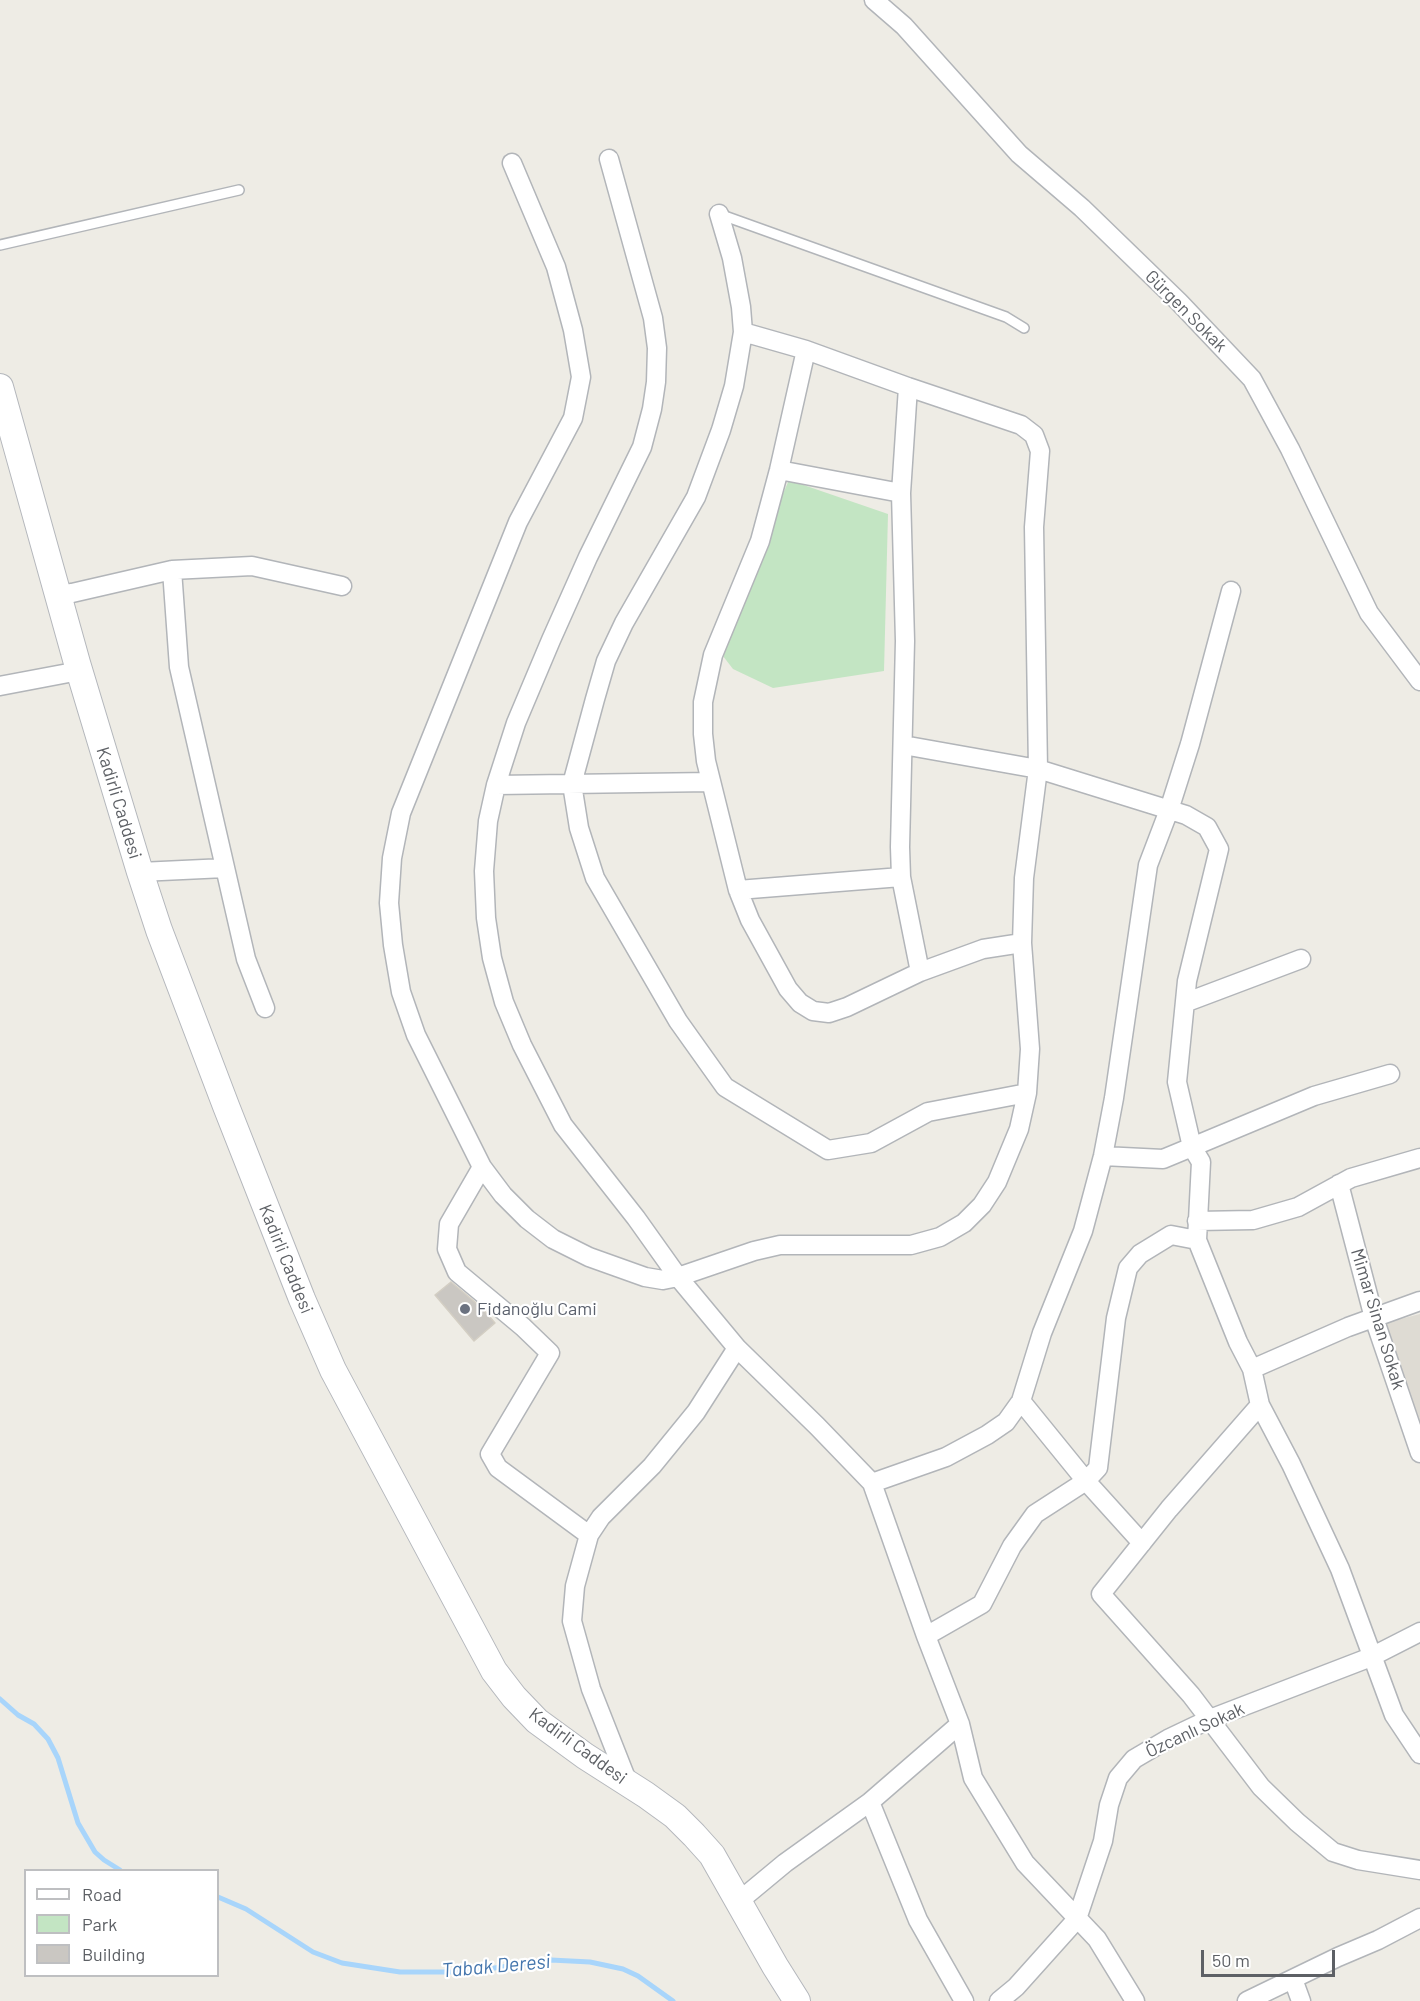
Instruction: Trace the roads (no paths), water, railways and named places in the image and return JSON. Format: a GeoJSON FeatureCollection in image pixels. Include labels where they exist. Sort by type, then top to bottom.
{"type":"FeatureCollection","features":[{"type":"Feature","properties":{"kind":"main road","name":"Kadirli Caddesi"},"geometry":{"type":"LineString","coordinates":[[0,387],[79,671],[159,930],[294,1278],[333,1370],[494,1671],[537,1721],[675,1816],[694,1835],[712,1855],[797,2001]]}},
{"type":"Feature","properties":{"kind":"street","name":"Gürgen Sokak"},"geometry":{"type":"LineString","coordinates":[[874,0],[904,26],[1019,154],[1082,208],[1252,379],[1290,449],[1369,614],[1420,681]]}},
{"type":"Feature","properties":{"kind":"street"},"geometry":{"type":"LineString","coordinates":[[609,159],[653,318],[657,348],[656,382],[642,447],[588,557],[546,651],[516,723],[496,785],[488,821],[485,861],[486,918],[492,958],[504,1002],[522,1045],[563,1125],[636,1218],[678,1277],[737,1348],[872,1483],[960,1724],[973,1778],[1025,1863],[1097,1940],[1135,2001]]}},
{"type":"Feature","properties":{"kind":"street"},"geometry":{"type":"LineString","coordinates":[[512,163],[556,267],[573,330],[581,376],[573,418],[518,522],[401,813],[392,858],[389,903],[393,945],[401,992],[416,1035],[482,1167],[511,1203],[553,1239],[588,1257],[645,1277],[663,1280],[780,1245],[911,1245],[940,1237],[964,1223],[982,1205],[997,1182],[1019,1129],[1026,1093],[1030,1049],[1022,943],[1024,878],[1038,769],[1034,527],[1040,451],[1034,435],[1021,424],[806,350],[743,332]]}},
{"type":"Feature","properties":{"kind":"street"},"geometry":{"type":"LineString","coordinates":[[719,214],[737,281],[743,332],[734,386],[721,430],[696,497],[624,622],[606,661],[572,784],[579,828],[595,878],[678,1021],[725,1087],[828,1150],[871,1143],[928,1112],[1026,1093]]}},
{"type":"Feature","properties":{"kind":"street"},"geometry":{"type":"LineString","coordinates":[[806,350],[779,470],[760,541],[719,640],[708,672],[703,702],[703,734],[711,782],[738,890],[754,928],[788,989],[800,1004],[813,1011],[829,1013],[847,1007],[920,972],[983,950],[1022,943]]}},
{"type":"Feature","properties":{"kind":"street"},"geometry":{"type":"LineString","coordinates":[[908,387],[901,493],[905,641],[900,847],[902,877],[920,972]]}},
{"type":"Feature","properties":{"kind":"street"},"geometry":{"type":"LineString","coordinates":[[779,470],[901,493]]}},
{"type":"Feature","properties":{"kind":"street"},"geometry":{"type":"LineString","coordinates":[[58,595],[172,570],[252,566],[342,586]]}},
{"type":"Feature","properties":{"kind":"street"},"geometry":{"type":"LineString","coordinates":[[172,570],[179,667],[246,958],[265,1008]]}},
{"type":"Feature","properties":{"kind":"street"},"geometry":{"type":"LineString","coordinates":[[872,1483],[946,1457],[987,1435],[1006,1422],[1021,1401],[1042,1332],[1083,1231],[1103,1156],[1114,1098],[1148,865],[1169,810],[1190,744],[1231,591]]}},
{"type":"Feature","properties":{"kind":"street"},"geometry":{"type":"LineString","coordinates":[[0,686],[79,671]]}},
{"type":"Feature","properties":{"kind":"street"},"geometry":{"type":"LineString","coordinates":[[903,745],[1038,769],[1169,810],[1206,827],[1219,849],[1187,981],[1187,1002],[1177,1083],[1192,1147],[1201,1162],[1197,1240],[1238,1342],[1252,1369],[1260,1405],[1291,1464],[1340,1569],[1394,1715],[1420,1754]]}},
{"type":"Feature","properties":{"kind":"street"},"geometry":{"type":"LineString","coordinates":[[496,785],[711,782]]}},
{"type":"Feature","properties":{"kind":"street"},"geometry":{"type":"LineString","coordinates":[[140,872],[225,868]]}},
{"type":"Feature","properties":{"kind":"street"},"geometry":{"type":"LineString","coordinates":[[738,890],[902,877]]}},
{"type":"Feature","properties":{"kind":"street"},"geometry":{"type":"LineString","coordinates":[[1187,1002],[1301,959]]}},
{"type":"Feature","properties":{"kind":"street"},"geometry":{"type":"LineString","coordinates":[[1103,1156],[1163,1159],[1314,1096],[1390,1074]]}},
{"type":"Feature","properties":{"kind":"street"},"geometry":{"type":"LineString","coordinates":[[1197,1221],[1253,1220],[1298,1207],[1351,1178],[1420,1158]]}},
{"type":"Feature","properties":{"kind":"street"},"geometry":{"type":"LineString","coordinates":[[482,1167],[449,1224],[447,1249],[457,1272],[523,1327],[550,1353],[490,1454],[498,1468],[589,1535]]}},
{"type":"Feature","properties":{"kind":"street","name":"Mimar Sinan Sokak"},"geometry":{"type":"LineString","coordinates":[[1340,1184],[1374,1318],[1420,1453]]}},
{"type":"Feature","properties":{"kind":"street"},"geometry":{"type":"LineString","coordinates":[[926,1636],[982,1604],[1012,1546],[1035,1514],[1086,1481],[1098,1467],[1116,1318],[1128,1268],[1140,1254],[1171,1235],[1197,1240]]}},
{"type":"Feature","properties":{"kind":"street"},"geometry":{"type":"LineString","coordinates":[[1252,1369],[1348,1327],[1420,1301]]}},
{"type":"Feature","properties":{"kind":"street"},"geometry":{"type":"LineString","coordinates":[[628,1783],[591,1689],[572,1621],[575,1586],[589,1535],[601,1517],[652,1466],[696,1412],[737,1348]]}},
{"type":"Feature","properties":{"kind":"street"},"geometry":{"type":"LineString","coordinates":[[1021,1401],[1086,1481],[1142,1543]]}},
{"type":"Feature","properties":{"kind":"street"},"geometry":{"type":"LineString","coordinates":[[1260,1405],[1101,1594],[1191,1695],[1261,1787],[1297,1822],[1333,1852],[1358,1860],[1420,1870]]}},
{"type":"Feature","properties":{"kind":"street","name":"Özcanlı Sokak"},"geometry":{"type":"LineString","coordinates":[[999,2001],[1016,1987],[1077,1918],[1103,1841],[1109,1805],[1118,1778],[1134,1759],[1167,1739],[1210,1719],[1371,1657],[1420,1632]]}},
{"type":"Feature","properties":{"kind":"street"},"geometry":{"type":"LineString","coordinates":[[738,1902],[785,1863],[870,1802],[960,1724]]}},
{"type":"Feature","properties":{"kind":"street"},"geometry":{"type":"LineString","coordinates":[[870,1802],[918,1920],[964,2001]]}},
{"type":"Feature","properties":{"kind":"street"},"geometry":{"type":"LineString","coordinates":[[1247,2001],[1420,1918]]}},
{"type":"Feature","properties":{"kind":"street"},"geometry":{"type":"LineString","coordinates":[[1293,1979],[1301,2001]]}},
{"type":"Feature","properties":{"kind":"lane"},"geometry":{"type":"LineString","coordinates":[[0,245],[239,190]]}},
{"type":"Feature","properties":{"kind":"lane"},"geometry":{"type":"LineString","coordinates":[[719,214],[1006,317],[1024,328]]}},
{"type":"Feature","properties":{"kind":"waterway","name":"Tabak Deresi"},"geometry":{"type":"LineString","coordinates":[[0,1699],[18,1715],[34,1724],[48,1739],[58,1758],[78,1823],[95,1852],[118,1869]]}},
{"type":"Feature","properties":{"kind":"waterway","name":"Tabak Deresi"},"geometry":{"type":"LineString","coordinates":[[219,1897],[246,1909],[313,1952],[342,1963],[400,1972],[466,1972],[551,1960],[590,1962],[623,1969],[638,1976],[673,2001]]}},
{"type":"Feature","properties":{"kind":"place","name":"Fidanoğlu Cami"},"geometry":{"type":"Point","coordinates":[465,1309]}}]}
